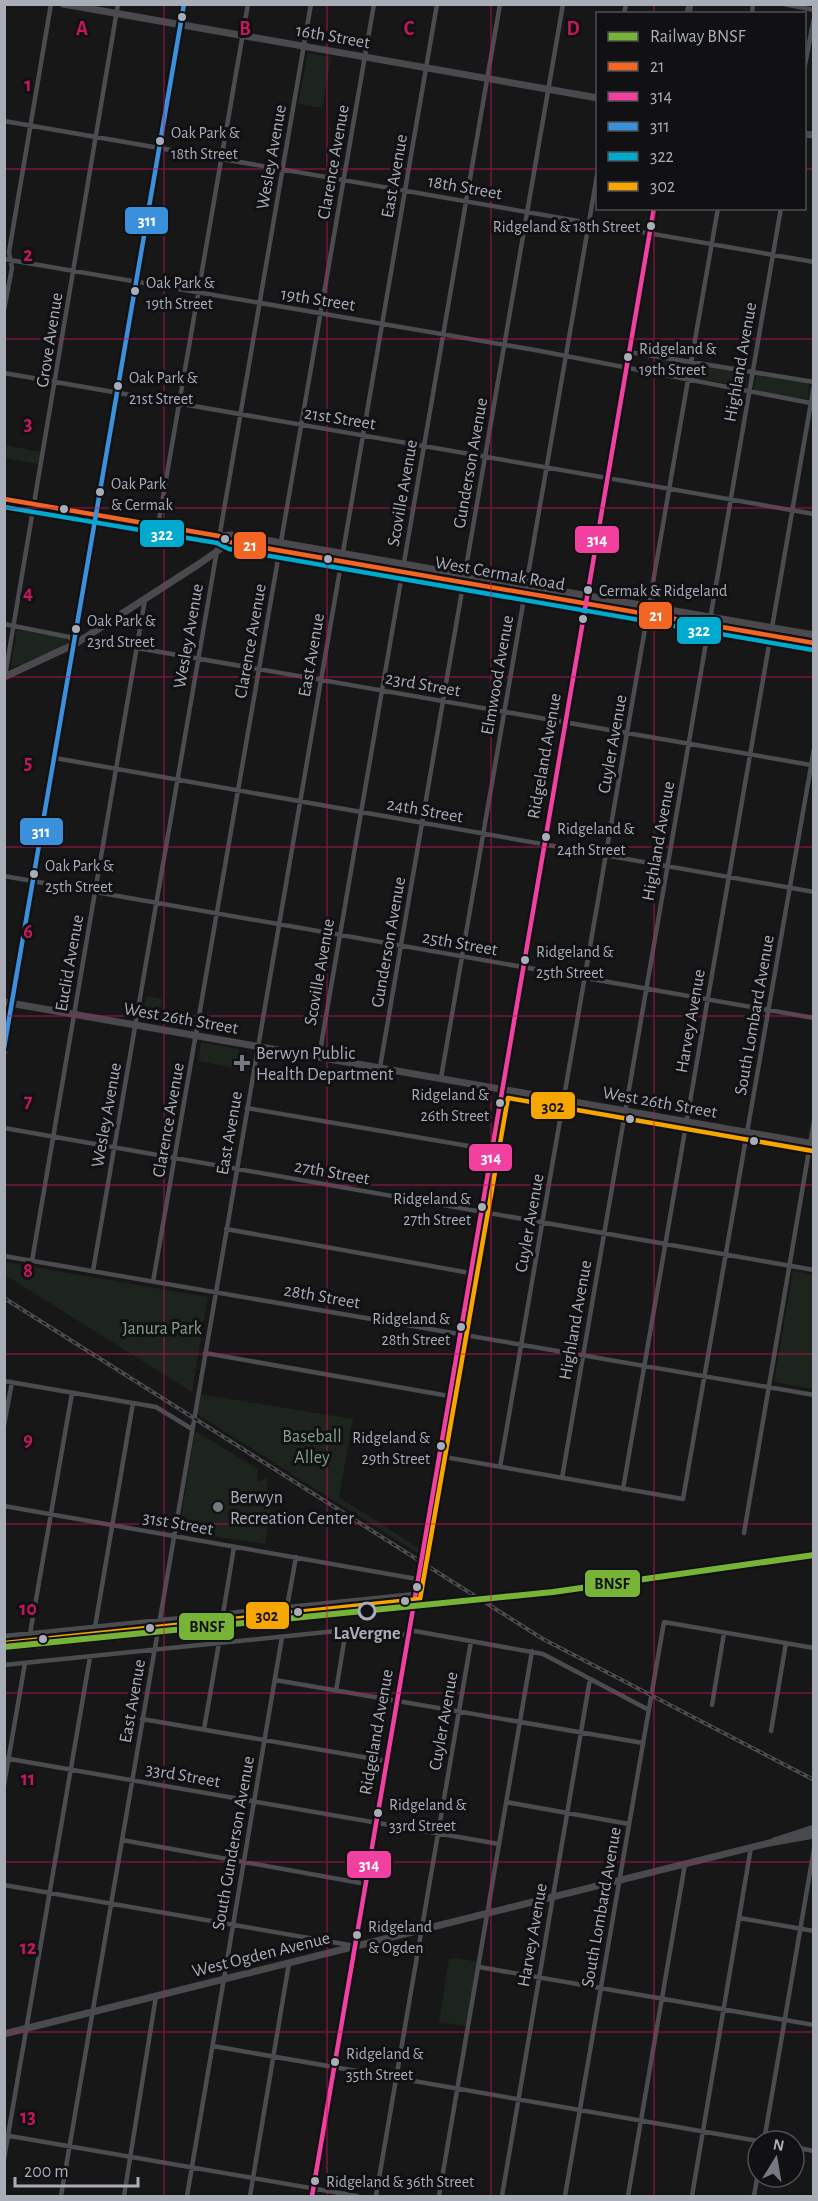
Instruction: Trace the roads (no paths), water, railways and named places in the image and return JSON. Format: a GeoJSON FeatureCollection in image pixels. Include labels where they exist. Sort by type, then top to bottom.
{"type":"FeatureCollection","features":[{"type":"Feature","properties":{"kind":"street"},"geometry":{"type":"LineString","coordinates":[[4,310],[12,268],[7,259],[51,4]]}},
{"type":"Feature","properties":{"kind":"street","name":"16th Street"},"geometry":{"type":"LineString","coordinates":[[63,4],[596,98]]}},
{"type":"Feature","properties":{"kind":"street","name":"Grove Avenue"},"geometry":{"type":"LineString","coordinates":[[5,678],[118,4]]}},
{"type":"Feature","properties":{"kind":"street"},"geometry":{"type":"LineString","coordinates":[[4,1051],[184,4]]}},
{"type":"Feature","properties":{"kind":"street"},"geometry":{"type":"LineString","coordinates":[[158,526],[248,4]]}},
{"type":"Feature","properties":{"kind":"street","name":"Wesley Avenue"},"geometry":{"type":"LineString","coordinates":[[93,1271],[311,4]]}},
{"type":"Feature","properties":{"kind":"street","name":"Clarence Avenue"},"geometry":{"type":"LineString","coordinates":[[153,1282],[374,4]]}},
{"type":"Feature","properties":{"kind":"street","name":"East Avenue"},"geometry":{"type":"LineString","coordinates":[[61,2196],[437,4]]}},
{"type":"Feature","properties":{"kind":"street","name":"Scoville Avenue"},"geometry":{"type":"LineString","coordinates":[[319,1057],[500,4]]}},
{"type":"Feature","properties":{"kind":"street","name":"Gunderson Avenue"},"geometry":{"type":"LineString","coordinates":[[380,1067],[563,4]]}},
{"type":"Feature","properties":{"kind":"street"},"geometry":{"type":"LineString","coordinates":[[784,4],[813,10]]}},
{"type":"Feature","properties":{"kind":"street"},"geometry":{"type":"LineString","coordinates":[[806,58],[813,18]]}},
{"type":"Feature","properties":{"kind":"street","name":"18th Street"},"geometry":{"type":"LineString","coordinates":[[4,121],[813,262]]}},
{"type":"Feature","properties":{"kind":"street","name":"Elmwood Avenue"},"geometry":{"type":"LineString","coordinates":[[441,1078],[596,176]]}},
{"type":"Feature","properties":{"kind":"street","name":"Ridgeland Avenue"},"geometry":{"type":"LineString","coordinates":[[312,2196],[654,210]]}},
{"type":"Feature","properties":{"kind":"street"},"geometry":{"type":"LineString","coordinates":[[691,363],[718,210]]}},
{"type":"Feature","properties":{"kind":"street","name":"Highland Avenue"},"geometry":{"type":"LineString","coordinates":[[562,1478],[781,210]]}},
{"type":"Feature","properties":{"kind":"street","name":"19th Street"},"geometry":{"type":"LineString","coordinates":[[7,259],[566,356],[812,403]]}},
{"type":"Feature","properties":{"kind":"street"},"geometry":{"type":"LineString","coordinates":[[629,352],[813,384]]}},
{"type":"Feature","properties":{"kind":"street","name":"21st Street"},"geometry":{"type":"LineString","coordinates":[[4,374],[813,514]]}},
{"type":"Feature","properties":{"kind":"street","name":"Cuyler Avenue"},"geometry":{"type":"LineString","coordinates":[[500,1467],[688,380]]}},
{"type":"Feature","properties":{"kind":"street","name":"Harvey Avenue"},"geometry":{"type":"LineString","coordinates":[[623,1489],[812,403],[813,384]]}},
{"type":"Feature","properties":{"kind":"street","name":"West Cermak Road"},"geometry":{"type":"LineString","coordinates":[[4,499],[648,610],[771,632],[813,643]]}},
{"type":"Feature","properties":{"kind":"street"},"geometry":{"type":"LineString","coordinates":[[5,678],[75,644],[216,552],[230,538]]}},
{"type":"Feature","properties":{"kind":"street","name":"Euclid Avenue"},"geometry":{"type":"LineString","coordinates":[[32,1261],[145,599]]}},
{"type":"Feature","properties":{"kind":"street"},"geometry":{"type":"LineString","coordinates":[[4,624],[69,637],[75,644]]}},
{"type":"Feature","properties":{"kind":"street","name":"West Cermak Road"},"geometry":{"type":"LineString","coordinates":[[771,632],[813,635]]}},
{"type":"Feature","properties":{"kind":"street","name":"23rd Street"},"geometry":{"type":"LineString","coordinates":[[137,648],[812,766]]}},
{"type":"Feature","properties":{"kind":"street","name":"South Lombard Avenue"},"geometry":{"type":"LineString","coordinates":[[623,1489],[683,1499],[812,766],[813,748]]}},
{"type":"Feature","properties":{"kind":"street","name":"24th Street"},"geometry":{"type":"LineString","coordinates":[[55,758],[813,892]]}},
{"type":"Feature","properties":{"kind":"street","name":"25th Street"},"geometry":{"type":"LineString","coordinates":[[4,876],[813,1018]]}},
{"type":"Feature","properties":{"kind":"street","name":"West 26th Street"},"geometry":{"type":"LineString","coordinates":[[4,1002],[812,1144]]}},
{"type":"Feature","properties":{"kind":"street"},"geometry":{"type":"LineString","coordinates":[[247,1108],[492,1150]]}},
{"type":"Feature","properties":{"kind":"street"},"geometry":{"type":"LineString","coordinates":[[744,1533],[767,1387],[812,1144],[813,1121]]}},
{"type":"Feature","properties":{"kind":"street","name":"27th Street"},"geometry":{"type":"LineString","coordinates":[[4,1128],[813,1270]]}},
{"type":"Feature","properties":{"kind":"street"},"geometry":{"type":"LineString","coordinates":[[226,1230],[470,1273]]}},
{"type":"Feature","properties":{"kind":"street","name":"28th Street"},"geometry":{"type":"LineString","coordinates":[[4,1256],[813,1395]]}},
{"type":"Feature","properties":{"kind":"street"},"geometry":{"type":"LineString","coordinates":[[205,1353],[449,1396]]}},
{"type":"Feature","properties":{"kind":"street"},"geometry":{"type":"LineString","coordinates":[[4,1381],[156,1407],[192,1429]]}},
{"type":"Feature","properties":{"kind":"street"},"geometry":{"type":"LineString","coordinates":[[4,1425],[12,1382]]}},
{"type":"Feature","properties":{"kind":"street"},"geometry":{"type":"LineString","coordinates":[[30,1634],[72,1393]]}},
{"type":"Feature","properties":{"kind":"street"},"geometry":{"type":"LineString","coordinates":[[95,1627],[133,1403]]}},
{"type":"Feature","properties":{"kind":"street"},"geometry":{"type":"LineString","coordinates":[[438,1456],[623,1489]]}},
{"type":"Feature","properties":{"kind":"street","name":"31st Street"},"geometry":{"type":"LineString","coordinates":[[4,1506],[417,1579]]}},
{"type":"Feature","properties":{"kind":"street"},"geometry":{"type":"LineString","coordinates":[[223,1614],[234,1547]]}},
{"type":"Feature","properties":{"kind":"street"},"geometry":{"type":"LineString","coordinates":[[287,1607],[296,1557]]}},
{"type":"Feature","properties":{"kind":"street"},"geometry":{"type":"LineString","coordinates":[[4,1636],[415,1594]]}},
{"type":"Feature","properties":{"kind":"street","name":"South Lombard Avenue"},"geometry":{"type":"LineString","coordinates":[[565,2196],[664,1622],[724,1633]]}},
{"type":"Feature","properties":{"kind":"street"},"geometry":{"type":"LineString","coordinates":[[336,1690],[346,1630]]}},
{"type":"Feature","properties":{"kind":"street"},"geometry":{"type":"LineString","coordinates":[[4,1665],[346,1630],[408,1632],[543,1654],[649,1710]]}},
{"type":"Feature","properties":{"kind":"street"},"geometry":{"type":"LineString","coordinates":[[712,1705],[724,1633],[813,1648]]}},
{"type":"Feature","properties":{"kind":"street","name":"South Gunderson Avenue"},"geometry":{"type":"LineString","coordinates":[[187,2196],[282,1636]]}},
{"type":"Feature","properties":{"kind":"street","name":"Cuyler Avenue"},"geometry":{"type":"LineString","coordinates":[[376,2196],[471,1641]]}},
{"type":"Feature","properties":{"kind":"street"},"geometry":{"type":"LineString","coordinates":[[204,1729],[219,1643]]}},
{"type":"Feature","properties":{"kind":"street"},"geometry":{"type":"LineString","coordinates":[[771,1731],[786,1643]]}},
{"type":"Feature","properties":{"kind":"street"},"geometry":{"type":"LineString","coordinates":[[439,2196],[532,1651]]}},
{"type":"Feature","properties":{"kind":"street"},"geometry":{"type":"LineString","coordinates":[[4,2159],[6,2136],[27,2028],[90,1656]]}},
{"type":"Feature","properties":{"kind":"street"},"geometry":{"type":"LineString","coordinates":[[4,1785],[25,1663]]}},
{"type":"Feature","properties":{"kind":"street","name":"Harvey Avenue"},"geometry":{"type":"LineString","coordinates":[[502,2196],[590,1679]]}},
{"type":"Feature","properties":{"kind":"street"},"geometry":{"type":"LineString","coordinates":[[275,1680],[643,1743]]}},
{"type":"Feature","properties":{"kind":"street"},"geometry":{"type":"LineString","coordinates":[[142,1719],[386,1761]]}},
{"type":"Feature","properties":{"kind":"street","name":"33rd Street"},"geometry":{"type":"LineString","coordinates":[[7,1758],[499,1844]]}},
{"type":"Feature","properties":{"kind":"street"},"geometry":{"type":"LineString","coordinates":[[506,1802],[629,1824]]}},
{"type":"Feature","properties":{"kind":"street","name":"West Ogden Avenue"},"geometry":{"type":"LineString","coordinates":[[769,1843],[813,1828]]}},
{"type":"Feature","properties":{"kind":"street","name":"West Ogden Avenue"},"geometry":{"type":"LineString","coordinates":[[4,2034],[751,1847],[813,1835]]}},
{"type":"Feature","properties":{"kind":"street"},"geometry":{"type":"LineString","coordinates":[[122,1840],[366,1884]]}},
{"type":"Feature","properties":{"kind":"street"},"geometry":{"type":"LineString","coordinates":[[692,2196],[751,1847]]}},
{"type":"Feature","properties":{"kind":"street"},"geometry":{"type":"LineString","coordinates":[[766,2129],[813,1849]]}},
{"type":"Feature","properties":{"kind":"street"},"geometry":{"type":"LineString","coordinates":[[628,2196],[685,1864]]}},
{"type":"Feature","properties":{"kind":"street"},"geometry":{"type":"LineString","coordinates":[[4,1885],[355,1946]]}},
{"type":"Feature","properties":{"kind":"street"},"geometry":{"type":"LineString","coordinates":[[739,1918],[813,1930]]}},
{"type":"Feature","properties":{"kind":"street"},"geometry":{"type":"LineString","coordinates":[[250,2196],[289,1962]]}},
{"type":"Feature","properties":{"kind":"street"},"geometry":{"type":"LineString","coordinates":[[479,1966],[813,2025]]}},
{"type":"Feature","properties":{"kind":"street"},"geometry":{"type":"LineString","coordinates":[[124,2196],[156,1996]]}},
{"type":"Feature","properties":{"kind":"street"},"geometry":{"type":"LineString","coordinates":[[213,2046],[746,2139]]}},
{"type":"Feature","properties":{"kind":"street"},"geometry":{"type":"LineString","coordinates":[[6,2136],[357,2196]]}},
{"type":"Feature","properties":{"kind":"railway"},"geometry":{"type":"LineString","coordinates":[[4,1298],[543,1639],[814,1780]]}},
{"type":"Feature","properties":{"kind":"railway"},"geometry":{"type":"LineString","coordinates":[[4,1650],[553,1594],[814,1557]]}},
{"type":"Feature","properties":{"kind":"rail line","name":"BNSF"},"geometry":{"type":"LineString","coordinates":[[4,1647],[553,1592],[814,1555]]}},
{"type":"Feature","properties":{"kind":"place","name":"Oak Park & 18th Street"},"geometry":{"type":"Point","coordinates":[160,141]}},
{"type":"Feature","properties":{"kind":"place","name":"Ridgeland & 18th Street"},"geometry":{"type":"Point","coordinates":[651,226]}},
{"type":"Feature","properties":{"kind":"place","name":"Oak Park & 19th Street"},"geometry":{"type":"Point","coordinates":[135,291]}},
{"type":"Feature","properties":{"kind":"place","name":"Ridgeland & 19th Street"},"geometry":{"type":"Point","coordinates":[628,357]}},
{"type":"Feature","properties":{"kind":"place","name":"Oak Park & 21st Street"},"geometry":{"type":"Point","coordinates":[118,386]}},
{"type":"Feature","properties":{"kind":"place","name":"Oak Park & Cermak"},"geometry":{"type":"Point","coordinates":[100,492]}},
{"type":"Feature","properties":{"kind":"place","name":"Cermak & Ridgeland"},"geometry":{"type":"Point","coordinates":[588,590]}},
{"type":"Feature","properties":{"kind":"place","name":"Oak Park & 23rd Street"},"geometry":{"type":"Point","coordinates":[76,629]}},
{"type":"Feature","properties":{"kind":"place","name":"Ridgeland & 24th Street"},"geometry":{"type":"Point","coordinates":[546,837]}},
{"type":"Feature","properties":{"kind":"place","name":"Oak Park & 25th Street"},"geometry":{"type":"Point","coordinates":[34,874]}},
{"type":"Feature","properties":{"kind":"place","name":"Ridgeland & 25th Street"},"geometry":{"type":"Point","coordinates":[525,960]}},
{"type":"Feature","properties":{"kind":"place","name":"Berwyn Public Health Department"},"geometry":{"type":"Point","coordinates":[242,1063]}},
{"type":"Feature","properties":{"kind":"place","name":"Ridgeland & 26th Street"},"geometry":{"type":"Point","coordinates":[500,1103]}},
{"type":"Feature","properties":{"kind":"place","name":"Ridgeland & 27th Street"},"geometry":{"type":"Point","coordinates":[482,1207]}},
{"type":"Feature","properties":{"kind":"place","name":"Ridgeland & 28th Street"},"geometry":{"type":"Point","coordinates":[461,1327]}},
{"type":"Feature","properties":{"kind":"place","name":"Ridgeland & 29th Street"},"geometry":{"type":"Point","coordinates":[441,1446]}},
{"type":"Feature","properties":{"kind":"place","name":"Berwyn Recreation Center"},"geometry":{"type":"Point","coordinates":[218,1507]}},
{"type":"Feature","properties":{"kind":"place","name":"LaVergne"},"geometry":{"type":"Point","coordinates":[367,1611]}},
{"type":"Feature","properties":{"kind":"place","name":"Ridgeland & 33rd Street"},"geometry":{"type":"Point","coordinates":[378,1813]}},
{"type":"Feature","properties":{"kind":"place","name":"Ridgeland & Ogden"},"geometry":{"type":"Point","coordinates":[357,1935]}},
{"type":"Feature","properties":{"kind":"place","name":"Ridgeland & 35th Street"},"geometry":{"type":"Point","coordinates":[335,2062]}},
{"type":"Feature","properties":{"kind":"place","name":"Ridgeland & 36th Street"},"geometry":{"type":"Point","coordinates":[315,2181]}},
{"type":"Feature","properties":{"kind":"park label","name":"Janura Park"},"geometry":{"type":"Point","coordinates":[162,1328]}},
{"type":"Feature","properties":{"kind":"park label","name":"Baseball Alley"},"geometry":{"type":"Point","coordinates":[312,1446]}}]}
